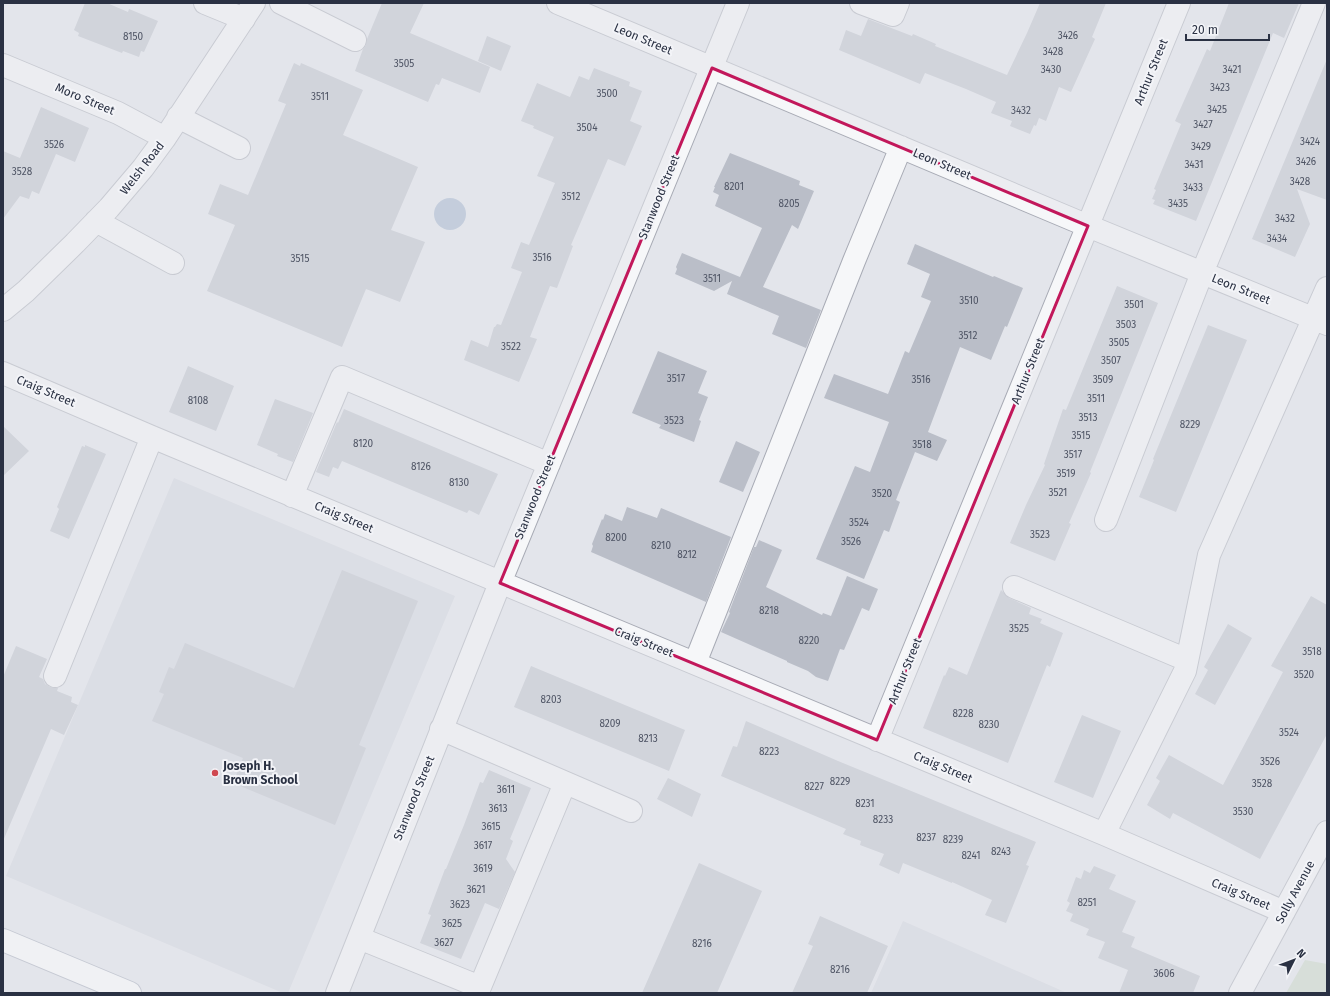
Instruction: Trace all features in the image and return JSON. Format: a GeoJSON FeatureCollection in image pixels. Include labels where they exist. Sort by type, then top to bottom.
{"type":"FeatureCollection","features":[{"type":"Feature","properties":{"kind":"main road"},"geometry":{"type":"LineString","coordinates":[[3,940],[130,993]]}},
{"type":"Feature","properties":{"kind":"street"},"geometry":{"type":"LineString","coordinates":[[205,3],[249,11]]}},
{"type":"Feature","properties":{"kind":"street"},"geometry":{"type":"LineString","coordinates":[[282,3],[355,40]]}},
{"type":"Feature","properties":{"kind":"street","name":"Stanwood Street"},"geometry":{"type":"LineString","coordinates":[[337,993],[500,583],[738,3]]}},
{"type":"Feature","properties":{"kind":"street"},"geometry":{"type":"LineString","coordinates":[[861,3],[893,15],[898,3]]}},
{"type":"Feature","properties":{"kind":"street","name":"Arthur Street"},"geometry":{"type":"LineString","coordinates":[[877,740],[1179,3]]}},
{"type":"Feature","properties":{"kind":"street"},"geometry":{"type":"LineString","coordinates":[[1106,520],[1202,272],[1314,3]]}},
{"type":"Feature","properties":{"kind":"street","name":"Leon Street"},"geometry":{"type":"LineString","coordinates":[[565,4],[712,68],[1321,322]]}},
{"type":"Feature","properties":{"kind":"street","name":"Welsh Road"},"geometry":{"type":"LineString","coordinates":[[3,310],[32,286],[109,208],[143,168],[165,138],[249,11]]}},
{"type":"Feature","properties":{"kind":"street","name":"Moro Street"},"geometry":{"type":"LineString","coordinates":[[3,65],[118,113],[165,138]]}},
{"type":"Feature","properties":{"kind":"street"},"geometry":{"type":"LineString","coordinates":[[178,117],[239,148]]}},
{"type":"Feature","properties":{"kind":"street"},"geometry":{"type":"LineString","coordinates":[[695,663],[854,261],[901,147]]}},
{"type":"Feature","properties":{"kind":"street"},"geometry":{"type":"LineString","coordinates":[[96,221],[173,263]]}},
{"type":"Feature","properties":{"kind":"street"},"geometry":{"type":"LineString","coordinates":[[1104,834],[1185,671],[1186,660],[1209,555],[1321,322],[1327,288]]}},
{"type":"Feature","properties":{"kind":"street","name":"Craig Street"},"geometry":{"type":"LineString","coordinates":[[3,372],[152,437],[1104,834],[1284,912]]}},
{"type":"Feature","properties":{"kind":"street"},"geometry":{"type":"LineString","coordinates":[[292,496],[342,376],[549,464]]}},
{"type":"Feature","properties":{"kind":"street"},"geometry":{"type":"LineString","coordinates":[[55,676],[152,437]]}},
{"type":"Feature","properties":{"kind":"street"},"geometry":{"type":"LineString","coordinates":[[1014,587],[1186,660]]}},
{"type":"Feature","properties":{"kind":"street"},"geometry":{"type":"LineString","coordinates":[[441,729],[631,811]]}},
{"type":"Feature","properties":{"kind":"street"},"geometry":{"type":"LineString","coordinates":[[359,938],[480,987],[565,783]]}},
{"type":"Feature","properties":{"kind":"street","name":"Solly Avenue"},"geometry":{"type":"LineString","coordinates":[[1240,993],[1327,832]]}},
{"type":"Feature","properties":{"kind":"highlighted area"},"geometry":{"type":"Polygon","coordinates":[[[712,68],[1088,226],[877,740],[500,583],[712,68]]]}},
{"type":"Feature","properties":{"kind":"shaded area","name":"Joseph H. Brown School"},"geometry":{"type":"Polygon","coordinates":[[[174,478],[455,596],[288,993],[283,993],[6,876],[174,478]]]}},
{"type":"Feature","properties":{"kind":"shaded area"},"geometry":{"type":"Polygon","coordinates":[[[903,921],[1067,993],[871,993],[903,921]]]}},
{"type":"Feature","properties":{"kind":"green space"},"geometry":{"type":"Polygon","coordinates":[[[1305,960],[1327,964],[1327,993],[1286,993],[1305,960]]]}},
{"type":"Feature","properties":{"kind":"water"},"geometry":{"type":"Polygon","coordinates":[[[450,198],[461,203],[466,214],[461,225],[450,230],[439,225],[434,214],[439,203],[450,198]]]}},
{"type":"Feature","properties":{"kind":"building"},"geometry":{"type":"Polygon","coordinates":[[[85,3],[107,3],[128,12],[129,9],[158,21],[144,52],[141,51],[139,57],[123,51],[122,53],[78,36],[79,33],[74,30],[85,3]]]}},
{"type":"Feature","properties":{"kind":"building"},"geometry":{"type":"Polygon","coordinates":[[[382,3],[424,3],[410,33],[490,67],[480,93],[442,78],[439,85],[436,84],[428,102],[355,71],[382,3]]]}},
{"type":"Feature","properties":{"kind":"building"},"geometry":{"type":"Polygon","coordinates":[[[1040,3],[1106,3],[1092,37],[1095,39],[1071,92],[1059,87],[1046,121],[1039,118],[1036,126],[1034,125],[1030,134],[1010,126],[1012,121],[991,113],[996,102],[925,73],[920,84],[839,50],[846,30],[861,36],[868,19],[912,36],[913,34],[936,44],[935,46],[1007,75],[1040,3]]]}},
{"type":"Feature","properties":{"kind":"building"},"geometry":{"type":"Polygon","coordinates":[[[1229,3],[1299,3],[1284,38],[1273,33],[1196,221],[1153,204],[1155,200],[1152,199],[1156,190],[1154,189],[1181,124],[1175,121],[1207,49],[1210,51],[1229,3]]]}},
{"type":"Feature","properties":{"kind":"building"},"geometry":{"type":"Polygon","coordinates":[[[487,36],[511,46],[501,71],[478,61],[487,36]]]}},
{"type":"Feature","properties":{"kind":"building"},"geometry":{"type":"Polygon","coordinates":[[[1327,59],[1327,200],[1297,189],[1310,224],[1295,257],[1252,239],[1327,59]]]}},
{"type":"Feature","properties":{"kind":"building"},"geometry":{"type":"Polygon","coordinates":[[[294,63],[300,66],[301,63],[363,90],[343,135],[418,167],[391,230],[425,242],[400,302],[366,289],[342,347],[207,291],[235,225],[208,214],[220,184],[248,195],[286,104],[278,101],[294,63]]]}},
{"type":"Feature","properties":{"kind":"building"},"geometry":{"type":"Polygon","coordinates":[[[594,68],[630,82],[629,86],[642,91],[630,121],[642,126],[625,166],[608,159],[571,245],[573,246],[557,288],[550,286],[530,337],[537,339],[519,382],[464,360],[471,340],[488,347],[494,327],[497,324],[501,325],[522,272],[511,268],[521,242],[529,245],[555,183],[537,176],[554,137],[521,121],[537,83],[570,97],[579,76],[589,80],[594,68]]]}},
{"type":"Feature","properties":{"kind":"building"},"geometry":{"type":"Polygon","coordinates":[[[41,107],[89,128],[75,162],[56,154],[39,194],[32,191],[29,199],[20,196],[3,219],[3,151],[20,158],[41,107]]]}},
{"type":"Feature","properties":{"kind":"building"},"geometry":{"type":"Polygon","coordinates":[[[730,153],[800,181],[799,185],[814,191],[798,229],[792,225],[763,287],[821,310],[806,348],[772,334],[779,316],[727,294],[732,281],[714,291],[675,274],[677,269],[676,267],[682,253],[740,277],[762,228],[715,206],[719,195],[713,192],[714,187],[730,153]]]}},
{"type":"Feature","properties":{"kind":"building"},"geometry":{"type":"Polygon","coordinates":[[[915,244],[1023,288],[1007,327],[1005,326],[991,360],[960,347],[928,432],[947,440],[937,461],[915,452],[896,500],[900,502],[889,532],[884,530],[864,579],[816,559],[855,466],[870,472],[889,422],[824,398],[834,374],[888,394],[905,351],[909,353],[931,301],[921,297],[930,274],[907,264],[915,244]]]}},
{"type":"Feature","properties":{"kind":"building"},"geometry":{"type":"Polygon","coordinates":[[[1117,286],[1158,303],[1055,561],[1010,543],[1045,465],[1044,464],[1063,409],[1066,410],[1117,286]]]}},
{"type":"Feature","properties":{"kind":"building"},"geometry":{"type":"Polygon","coordinates":[[[1208,325],[1247,340],[1176,512],[1139,497],[1208,325]]]}},
{"type":"Feature","properties":{"kind":"building"},"geometry":{"type":"Polygon","coordinates":[[[658,351],[707,371],[698,393],[708,397],[699,420],[701,421],[694,442],[659,428],[661,425],[632,413],[658,351]]]}},
{"type":"Feature","properties":{"kind":"building"},"geometry":{"type":"Polygon","coordinates":[[[188,366],[234,386],[216,431],[169,412],[188,366]]]}},
{"type":"Feature","properties":{"kind":"building"},"geometry":{"type":"Polygon","coordinates":[[[275,399],[313,413],[293,462],[277,456],[278,454],[257,445],[275,399]]]}},
{"type":"Feature","properties":{"kind":"building"},"geometry":{"type":"Polygon","coordinates":[[[344,409],[498,474],[479,515],[469,510],[467,513],[342,461],[338,469],[333,467],[329,477],[316,472],[344,409]]]}},
{"type":"Feature","properties":{"kind":"building"},"geometry":{"type":"Polygon","coordinates":[[[3,426],[29,451],[3,476],[3,426]]]}},
{"type":"Feature","properties":{"kind":"building"},"geometry":{"type":"Polygon","coordinates":[[[736,441],[760,452],[743,492],[719,482],[736,441]]]}},
{"type":"Feature","properties":{"kind":"building"},"geometry":{"type":"Polygon","coordinates":[[[85,445],[106,454],[69,539],[50,531],[59,509],[57,507],[82,446],[85,447],[85,445]]]}},
{"type":"Feature","properties":{"kind":"building"},"geometry":{"type":"Polygon","coordinates":[[[627,507],[657,518],[661,508],[731,537],[706,602],[591,552],[593,546],[592,544],[605,514],[622,521],[627,507]]]}},
{"type":"Feature","properties":{"kind":"building"},"geometry":{"type":"Polygon","coordinates":[[[759,540],[782,550],[766,587],[822,615],[823,613],[831,616],[847,576],[878,589],[869,611],[862,608],[844,650],[840,649],[828,681],[816,677],[808,671],[787,661],[721,632],[730,613],[729,612],[754,547],[756,547],[759,540]]]}},
{"type":"Feature","properties":{"kind":"building","name":"Joseph H. Brown School"},"geometry":{"type":"Polygon","coordinates":[[[342,570],[418,601],[359,745],[366,748],[335,825],[233,783],[243,758],[152,721],[164,694],[159,692],[169,667],[174,669],[185,643],[294,688],[342,570]]]}},
{"type":"Feature","properties":{"kind":"building"},"geometry":{"type":"Polygon","coordinates":[[[1001,590],[1009,598],[1031,608],[1029,614],[1042,619],[1040,623],[1063,633],[1050,667],[1047,665],[1008,763],[923,728],[944,675],[945,676],[949,667],[967,675],[1001,590]]]}},
{"type":"Feature","properties":{"kind":"building"},"geometry":{"type":"Polygon","coordinates":[[[1311,596],[1327,605],[1327,734],[1260,859],[1173,813],[1170,819],[1147,805],[1160,781],[1156,778],[1169,755],[1223,785],[1283,672],[1271,666],[1311,596]]]}},
{"type":"Feature","properties":{"kind":"building"},"geometry":{"type":"Polygon","coordinates":[[[1228,624],[1252,638],[1215,705],[1195,694],[1208,670],[1204,667],[1228,624]]]}},
{"type":"Feature","properties":{"kind":"building"},"geometry":{"type":"Polygon","coordinates":[[[16,646],[47,659],[39,677],[43,679],[45,684],[50,687],[58,688],[57,691],[72,697],[71,702],[78,705],[64,735],[51,729],[3,841],[3,677],[16,646]]]}},
{"type":"Feature","properties":{"kind":"building"},"geometry":{"type":"Polygon","coordinates":[[[531,666],[685,730],[669,771],[514,707],[531,666]]]}},
{"type":"Feature","properties":{"kind":"building"},"geometry":{"type":"Polygon","coordinates":[[[1082,715],[1121,731],[1093,798],[1054,782],[1082,715]]]}},
{"type":"Feature","properties":{"kind":"building"},"geometry":{"type":"Polygon","coordinates":[[[746,721],[838,761],[1036,842],[1026,865],[1029,866],[1006,923],[985,915],[992,900],[952,882],[903,863],[899,874],[879,865],[884,854],[860,845],[861,841],[843,834],[846,829],[721,776],[733,746],[737,747],[746,721]]]}},
{"type":"Feature","properties":{"kind":"building"},"geometry":{"type":"Polygon","coordinates":[[[489,770],[531,788],[510,839],[513,841],[506,859],[515,872],[499,909],[485,903],[461,959],[420,943],[431,915],[428,914],[445,869],[464,825],[480,782],[483,783],[489,770]]]}},
{"type":"Feature","properties":{"kind":"building"},"geometry":{"type":"Polygon","coordinates":[[[668,778],[701,794],[692,817],[657,799],[668,778]]]}},
{"type":"Feature","properties":{"kind":"building"},"geometry":{"type":"Polygon","coordinates":[[[699,863],[762,891],[717,993],[642,993],[699,863]]]}},
{"type":"Feature","properties":{"kind":"building"},"geometry":{"type":"Polygon","coordinates":[[[1094,866],[1116,875],[1109,889],[1136,901],[1122,932],[1135,937],[1131,947],[1200,976],[1193,993],[1119,993],[1128,970],[1098,958],[1105,942],[1086,935],[1089,929],[1070,921],[1073,914],[1066,911],[1070,903],[1067,901],[1076,877],[1081,879],[1084,870],[1090,873],[1094,866]]]}},
{"type":"Feature","properties":{"kind":"building"},"geometry":{"type":"Polygon","coordinates":[[[820,916],[888,946],[867,993],[792,993],[813,946],[808,944],[820,916]]]}},
{"type":"Feature","properties":{"kind":"place","name":"Joseph H. Brown School"},"geometry":{"type":"Point","coordinates":[215,773]}}]}
